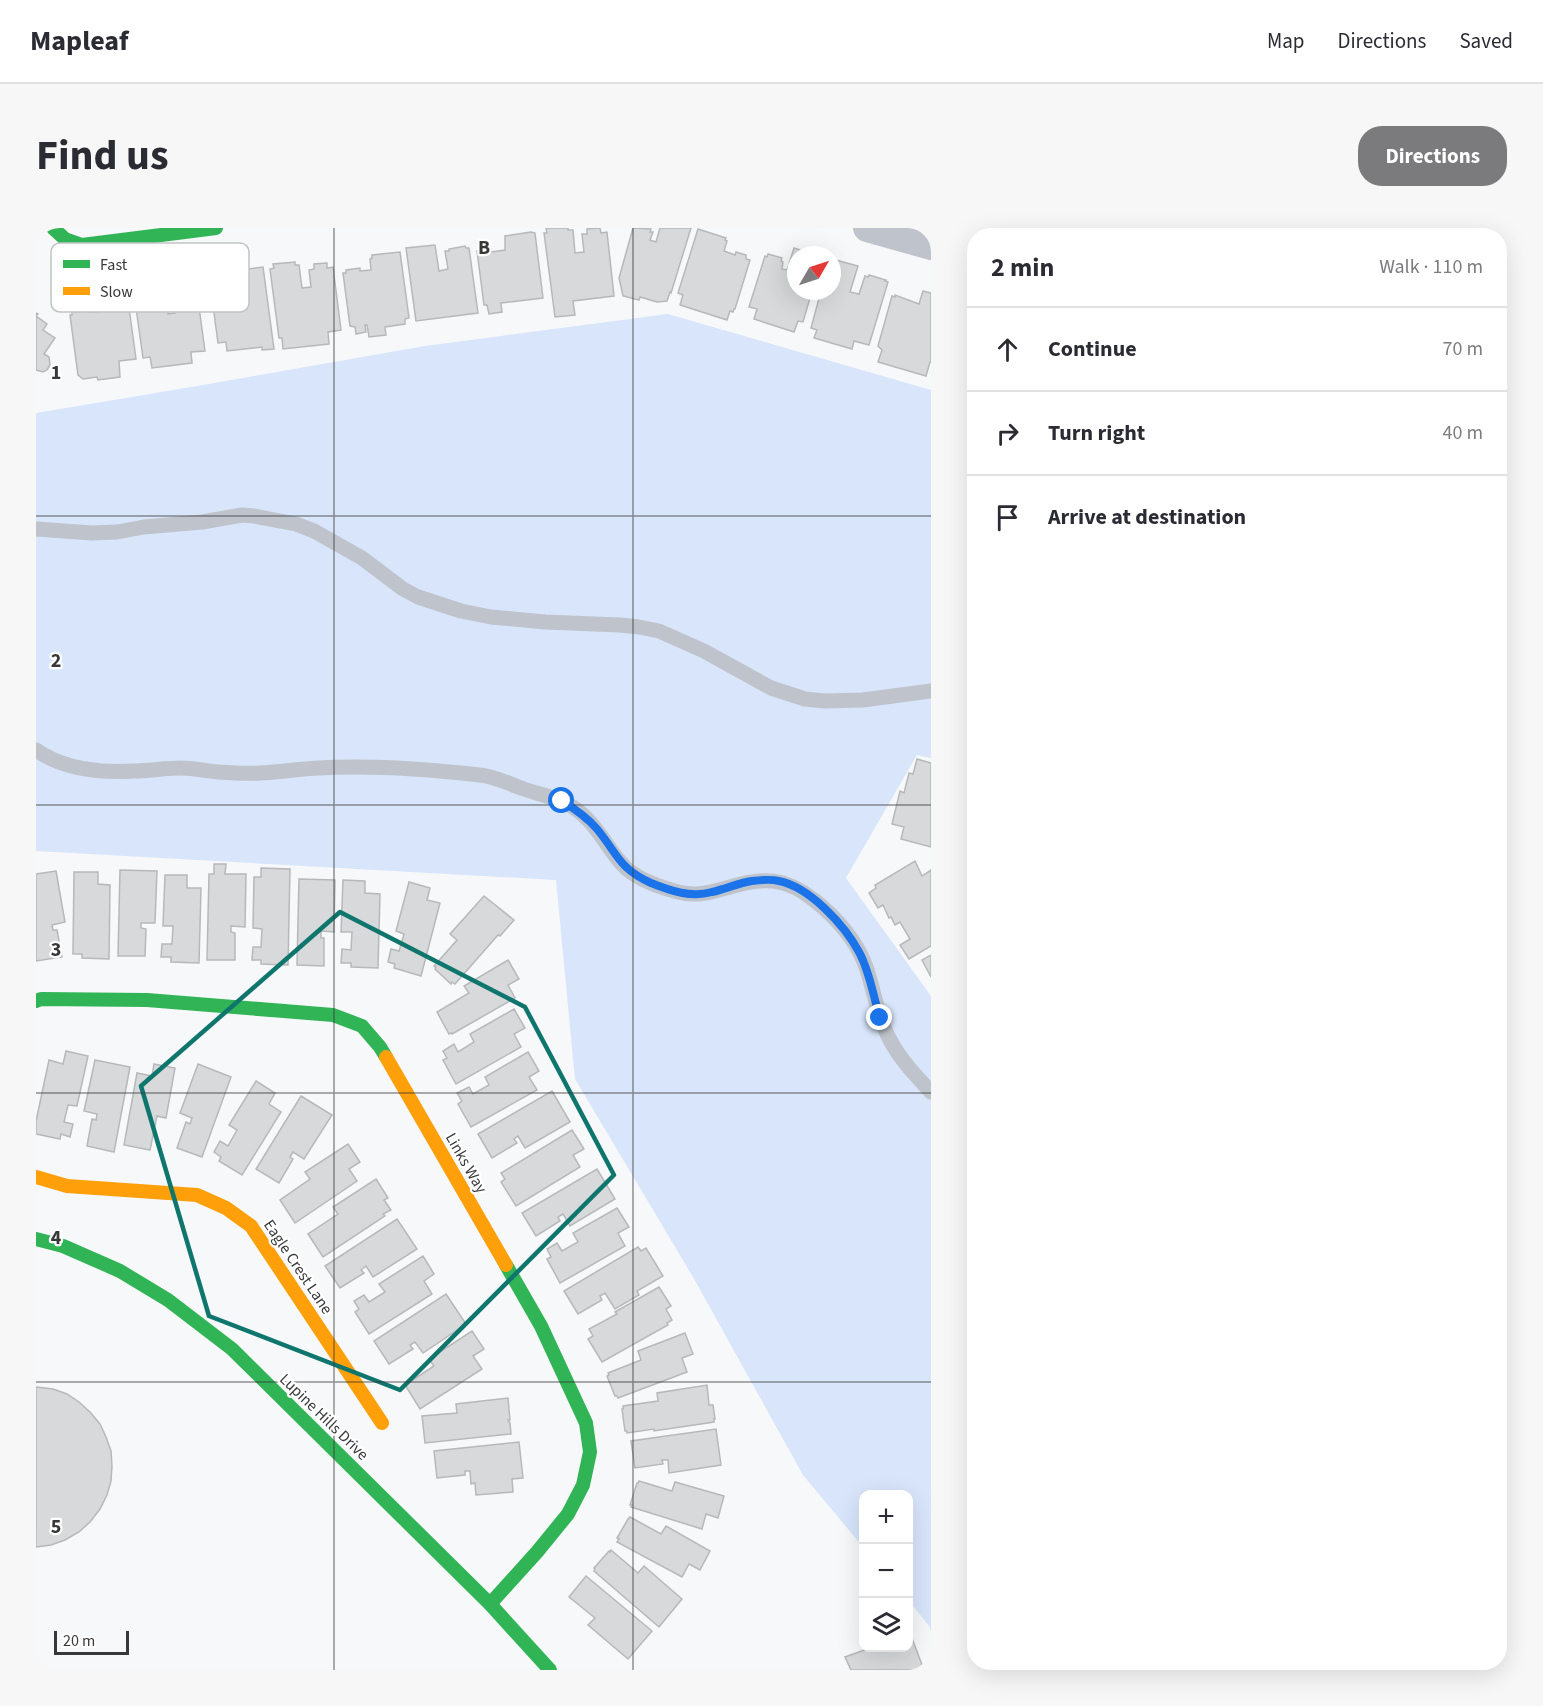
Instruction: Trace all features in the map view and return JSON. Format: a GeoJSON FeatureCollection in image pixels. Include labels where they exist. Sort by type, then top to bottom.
{"type":"FeatureCollection","features":[{"type":"Feature","properties":{"kind":"street"},"geometry":{"type":"LineString","coordinates":[[53,228],[65,239],[76,243]]}},
{"type":"Feature","properties":{"kind":"street"},"geometry":{"type":"LineString","coordinates":[[98,243],[216,228]]}},
{"type":"Feature","properties":{"kind":"street"},"geometry":{"type":"LineString","coordinates":[[867,228],[931,246]]}},
{"type":"Feature","properties":{"kind":"street","name":"Links Way"},"geometry":{"type":"LineString","coordinates":[[36,1001],[41,999],[147,1000],[333,1015],[362,1026],[380,1047],[541,1326],[586,1423],[590,1452],[583,1485],[568,1514],[490,1604]]}},
{"type":"Feature","properties":{"kind":"street","name":"Eagle Crest Lane"},"geometry":{"type":"LineString","coordinates":[[36,1177],[67,1186],[197,1195],[226,1208],[251,1226],[382,1424]]}},
{"type":"Feature","properties":{"kind":"street","name":"Lupine Hills Drive"},"geometry":{"type":"LineString","coordinates":[[36,1239],[63,1246],[120,1271],[168,1300],[232,1350],[490,1604],[550,1670]]}},
{"type":"Feature","properties":{"kind":"lane"},"geometry":{"type":"LineString","coordinates":[[36,529],[92,533],[117,532],[242,515],[254,516],[296,524],[314,531],[362,558],[411,593],[438,605],[461,611],[491,617],[620,625],[658,631],[704,651],[771,688],[805,699],[863,700],[931,691]]}},
{"type":"Feature","properties":{"kind":"lane"},"geometry":{"type":"LineString","coordinates":[[36,750],[62,764],[107,771],[130,772],[181,768],[261,773],[354,767],[480,775],[562,801],[581,812],[622,865],[634,874],[674,891],[687,895],[698,895],[752,881],[766,880],[795,886],[833,917],[860,952],[880,1018],[888,1036],[899,1055],[931,1092]]}},
{"type":"Feature","properties":{"kind":"highlighted area"},"geometry":{"type":"Polygon","coordinates":[[[340,912],[525,1007],[614,1175],[400,1390],[209,1316],[141,1086],[340,912]]]}},
{"type":"Feature","properties":{"kind":"shaded area"},"geometry":{"type":"Polygon","coordinates":[[[668,314],[931,390],[931,758],[917,755],[846,878],[931,996],[931,1631],[913,1606],[913,1490],[859,1490],[859,1542],[803,1475],[693,1277],[575,1079],[556,880],[36,851],[36,413],[425,346],[668,314]]]}},
{"type":"Feature","properties":{"kind":"building"},"geometry":{"type":"Polygon","coordinates":[[[546,228],[573,230],[575,253],[584,252],[582,234],[587,234],[587,229],[600,228],[601,233],[607,232],[614,296],[573,301],[575,315],[555,317],[544,233],[547,233],[546,228]]]}},
{"type":"Feature","properties":{"kind":"building"},"geometry":{"type":"Polygon","coordinates":[[[633,228],[651,229],[650,232],[653,232],[650,240],[656,242],[660,228],[691,228],[667,301],[657,302],[640,297],[639,300],[623,296],[619,278],[633,228]]]}},
{"type":"Feature","properties":{"kind":"building"},"geometry":{"type":"Polygon","coordinates":[[[698,229],[726,238],[724,251],[735,255],[736,252],[746,255],[746,259],[750,260],[735,309],[733,312],[730,311],[727,320],[680,305],[683,295],[678,293],[698,229]]]}},
{"type":"Feature","properties":{"kind":"building"},"geometry":{"type":"Polygon","coordinates":[[[535,233],[543,298],[501,303],[502,312],[489,314],[487,305],[484,305],[477,251],[505,250],[505,236],[535,233]]]}},
{"type":"Feature","properties":{"kind":"building"},"geometry":{"type":"Polygon","coordinates":[[[435,245],[439,271],[448,269],[445,251],[465,246],[469,248],[478,313],[416,321],[406,248],[435,245]]]}},
{"type":"Feature","properties":{"kind":"building"},"geometry":{"type":"Polygon","coordinates":[[[400,252],[409,318],[405,319],[405,324],[385,327],[386,335],[369,337],[367,325],[365,325],[366,332],[356,334],[355,327],[350,326],[343,273],[346,273],[346,270],[360,268],[360,271],[371,270],[372,255],[400,252]]]}},
{"type":"Feature","properties":{"kind":"building"},"geometry":{"type":"Polygon","coordinates":[[[768,254],[782,258],[782,269],[787,270],[787,300],[809,300],[803,322],[798,321],[794,332],[754,319],[757,309],[749,307],[765,256],[767,257],[768,254]]]}},
{"type":"Feature","properties":{"kind":"building"},"geometry":{"type":"Polygon","coordinates":[[[841,261],[858,266],[850,292],[859,294],[865,276],[869,275],[888,282],[869,345],[854,341],[852,349],[814,338],[817,330],[811,328],[819,300],[841,300],[841,261]]]}},
{"type":"Feature","properties":{"kind":"building"},"geometry":{"type":"Polygon","coordinates":[[[295,262],[295,265],[299,265],[302,288],[311,287],[309,270],[314,269],[314,264],[327,263],[327,268],[333,267],[341,330],[328,332],[329,344],[283,349],[282,338],[279,338],[270,269],[274,268],[273,264],[295,262]]]}},
{"type":"Feature","properties":{"kind":"building"},"geometry":{"type":"Polygon","coordinates":[[[263,267],[274,349],[262,350],[262,347],[227,351],[226,342],[218,343],[214,312],[249,312],[249,269],[263,267]]]}},
{"type":"Feature","properties":{"kind":"building"},"geometry":{"type":"Polygon","coordinates":[[[923,291],[931,293],[931,362],[926,376],[878,362],[882,350],[878,346],[892,296],[895,297],[895,295],[919,304],[923,291]]]}},
{"type":"Feature","properties":{"kind":"building"},"geometry":{"type":"Polygon","coordinates":[[[72,312],[130,312],[136,359],[119,361],[120,377],[98,380],[97,377],[83,379],[78,375],[70,315],[72,312]]]}},
{"type":"Feature","properties":{"kind":"building"},"geometry":{"type":"Polygon","coordinates":[[[137,312],[168,312],[168,314],[200,312],[205,351],[191,352],[192,363],[152,368],[150,357],[143,358],[137,312]]]}},
{"type":"Feature","properties":{"kind":"building"},"geometry":{"type":"Polygon","coordinates":[[[36,316],[47,324],[43,330],[55,338],[44,354],[49,357],[50,365],[43,372],[36,370],[36,316]]]}},
{"type":"Feature","properties":{"kind":"building"},"geometry":{"type":"Polygon","coordinates":[[[917,759],[931,763],[931,847],[901,839],[904,827],[892,824],[900,791],[904,793],[909,773],[913,774],[917,759]]]}},
{"type":"Feature","properties":{"kind":"building"},"geometry":{"type":"Polygon","coordinates":[[[915,861],[922,876],[931,870],[931,946],[909,959],[900,945],[910,939],[900,922],[895,925],[883,905],[878,908],[869,893],[876,888],[875,885],[915,861]]]}},
{"type":"Feature","properties":{"kind":"building"},"geometry":{"type":"Polygon","coordinates":[[[214,864],[226,864],[225,874],[246,874],[245,927],[231,926],[231,932],[235,933],[235,960],[207,960],[209,874],[214,874],[214,864]]]}},
{"type":"Feature","properties":{"kind":"building"},"geometry":{"type":"Polygon","coordinates":[[[261,868],[290,869],[288,965],[261,964],[261,960],[252,960],[253,947],[261,947],[262,929],[253,928],[254,877],[261,877],[261,868]]]}},
{"type":"Feature","properties":{"kind":"building"},"geometry":{"type":"Polygon","coordinates":[[[120,870],[157,871],[155,923],[141,923],[141,928],[146,929],[145,956],[118,956],[120,870]]]}},
{"type":"Feature","properties":{"kind":"building"},"geometry":{"type":"Polygon","coordinates":[[[56,871],[65,922],[52,925],[53,930],[57,930],[62,957],[36,961],[36,874],[56,871]]]}},
{"type":"Feature","properties":{"kind":"building"},"geometry":{"type":"Polygon","coordinates":[[[74,872],[98,872],[98,884],[110,885],[109,959],[82,958],[82,954],[73,954],[74,872]]]}},
{"type":"Feature","properties":{"kind":"building"},"geometry":{"type":"Polygon","coordinates":[[[165,875],[187,875],[187,888],[201,888],[199,963],[171,962],[171,957],[161,957],[162,944],[172,944],[173,926],[163,926],[165,875]]]}},
{"type":"Feature","properties":{"kind":"building"},"geometry":{"type":"Polygon","coordinates":[[[299,879],[335,880],[334,932],[321,931],[321,938],[324,938],[324,966],[297,965],[299,879]]]}},
{"type":"Feature","properties":{"kind":"building"},"geometry":{"type":"Polygon","coordinates":[[[343,880],[365,881],[365,893],[380,894],[378,968],[351,967],[351,963],[341,963],[342,949],[351,950],[352,932],[341,932],[343,880]]]}},
{"type":"Feature","properties":{"kind":"building"},"geometry":{"type":"Polygon","coordinates":[[[409,882],[430,888],[427,900],[440,903],[421,976],[394,968],[395,964],[388,962],[391,949],[399,951],[404,934],[396,931],[409,882]]]}},
{"type":"Feature","properties":{"kind":"building"},"geometry":{"type":"Polygon","coordinates":[[[484,896],[514,920],[455,984],[452,982],[451,984],[434,966],[457,940],[450,934],[484,896]]]}},
{"type":"Feature","properties":{"kind":"building"},"geometry":{"type":"Polygon","coordinates":[[[931,955],[931,977],[922,960],[931,955]]]}},
{"type":"Feature","properties":{"kind":"building"},"geometry":{"type":"Polygon","coordinates":[[[508,960],[519,979],[508,985],[515,998],[449,1034],[437,1012],[469,993],[464,986],[508,960]]]}},
{"type":"Feature","properties":{"kind":"building"},"geometry":{"type":"Polygon","coordinates":[[[514,1009],[525,1028],[514,1034],[521,1047],[456,1084],[443,1060],[447,1058],[443,1051],[454,1044],[458,1052],[474,1042],[470,1034],[514,1009]]]}},
{"type":"Feature","properties":{"kind":"building"},"geometry":{"type":"Polygon","coordinates":[[[66,1051],[88,1056],[77,1106],[68,1105],[64,1122],[73,1124],[70,1137],[61,1134],[60,1139],[36,1134],[36,1121],[49,1060],[63,1064],[66,1051]]]}},
{"type":"Feature","properties":{"kind":"building"},"geometry":{"type":"Polygon","coordinates":[[[528,1052],[539,1071],[529,1077],[537,1090],[471,1127],[458,1104],[462,1101],[457,1093],[469,1087],[473,1094],[489,1085],[485,1077],[528,1052]]]}},
{"type":"Feature","properties":{"kind":"building"},"geometry":{"type":"Polygon","coordinates":[[[95,1060],[130,1067],[114,1152],[87,1146],[92,1119],[96,1120],[97,1114],[84,1111],[95,1060]]]}},
{"type":"Feature","properties":{"kind":"building"},"geometry":{"type":"Polygon","coordinates":[[[154,1064],[175,1068],[166,1118],[157,1116],[150,1150],[124,1145],[137,1073],[152,1076],[154,1064]]]}},
{"type":"Feature","properties":{"kind":"building"},"geometry":{"type":"Polygon","coordinates":[[[198,1064],[231,1077],[202,1157],[177,1148],[186,1122],[190,1124],[192,1118],[180,1113],[198,1064]]]}},
{"type":"Feature","properties":{"kind":"building"},"geometry":{"type":"Polygon","coordinates":[[[256,1081],[275,1093],[269,1104],[281,1112],[242,1175],[219,1161],[221,1157],[214,1152],[220,1141],[228,1146],[237,1130],[229,1125],[256,1081]]]}},
{"type":"Feature","properties":{"kind":"building"},"geometry":{"type":"Polygon","coordinates":[[[552,1091],[570,1122],[525,1148],[518,1136],[514,1139],[517,1143],[492,1158],[478,1134],[552,1091]]]}},
{"type":"Feature","properties":{"kind":"building"},"geometry":{"type":"Polygon","coordinates":[[[301,1096],[332,1115],[304,1159],[293,1152],[290,1157],[293,1159],[279,1183],[256,1169],[301,1096]]]}},
{"type":"Feature","properties":{"kind":"building"},"geometry":{"type":"Polygon","coordinates":[[[572,1130],[584,1149],[573,1155],[580,1167],[516,1206],[501,1182],[505,1179],[501,1173],[572,1130]]]}},
{"type":"Feature","properties":{"kind":"building"},"geometry":{"type":"Polygon","coordinates":[[[348,1144],[360,1162],[349,1169],[357,1181],[295,1223],[280,1200],[310,1179],[305,1172],[348,1144]]]}},
{"type":"Feature","properties":{"kind":"building"},"geometry":{"type":"Polygon","coordinates":[[[597,1169],[615,1199],[570,1226],[563,1214],[558,1217],[560,1221],[536,1236],[522,1213],[597,1169]]]}},
{"type":"Feature","properties":{"kind":"building"},"geometry":{"type":"Polygon","coordinates":[[[376,1179],[388,1198],[384,1200],[391,1210],[323,1257],[308,1234],[338,1214],[333,1207],[376,1179]]]}},
{"type":"Feature","properties":{"kind":"building"},"geometry":{"type":"Polygon","coordinates":[[[617,1208],[629,1227],[618,1233],[625,1246],[560,1283],[547,1259],[551,1257],[547,1249],[557,1243],[562,1251],[578,1242],[573,1233],[617,1208]]]}},
{"type":"Feature","properties":{"kind":"building"},"geometry":{"type":"Polygon","coordinates":[[[397,1219],[417,1249],[373,1277],[366,1266],[361,1270],[364,1273],[340,1288],[325,1266],[397,1219]]]}},
{"type":"Feature","properties":{"kind":"building"},"geometry":{"type":"Polygon","coordinates":[[[638,1247],[641,1251],[646,1248],[663,1276],[637,1291],[639,1295],[615,1309],[605,1293],[600,1296],[602,1300],[578,1314],[564,1291],[638,1247]]]}},
{"type":"Feature","properties":{"kind":"building"},"geometry":{"type":"Polygon","coordinates":[[[423,1256],[434,1274],[424,1281],[432,1294],[369,1334],[355,1312],[359,1309],[354,1301],[364,1295],[369,1302],[385,1292],[379,1284],[423,1256]]]}},
{"type":"Feature","properties":{"kind":"building"},"geometry":{"type":"Polygon","coordinates":[[[659,1287],[671,1306],[666,1309],[672,1320],[667,1323],[668,1325],[602,1362],[588,1339],[593,1336],[589,1329],[659,1287]]]}},
{"type":"Feature","properties":{"kind":"building"},"geometry":{"type":"Polygon","coordinates":[[[446,1294],[466,1324],[423,1353],[415,1342],[410,1345],[413,1349],[389,1364],[374,1341],[446,1294]]]}},
{"type":"Feature","properties":{"kind":"building"},"geometry":{"type":"Polygon","coordinates":[[[472,1331],[484,1349],[473,1356],[482,1369],[420,1409],[405,1385],[434,1366],[429,1359],[472,1331]]]}},
{"type":"Feature","properties":{"kind":"building"},"geometry":{"type":"Polygon","coordinates":[[[685,1333],[693,1354],[682,1358],[687,1372],[618,1398],[615,1396],[607,1376],[608,1373],[641,1360],[638,1351],[685,1333]]]}},
{"type":"Feature","properties":{"kind":"building"},"geometry":{"type":"Polygon","coordinates":[[[707,1385],[709,1405],[713,1405],[714,1422],[654,1431],[654,1429],[627,1433],[625,1431],[623,1406],[658,1401],[657,1393],[707,1385]]]}},
{"type":"Feature","properties":{"kind":"building"},"geometry":{"type":"Polygon","coordinates":[[[36,1387],[67,1394],[90,1412],[100,1424],[106,1437],[111,1451],[112,1466],[107,1495],[90,1522],[65,1540],[36,1547],[36,1387]]]}},
{"type":"Feature","properties":{"kind":"building"},"geometry":{"type":"Polygon","coordinates":[[[508,1398],[510,1420],[508,1420],[511,1434],[425,1443],[422,1416],[457,1413],[456,1404],[508,1398]]]}},
{"type":"Feature","properties":{"kind":"building"},"geometry":{"type":"Polygon","coordinates":[[[716,1429],[721,1465],[669,1473],[668,1460],[662,1460],[663,1464],[635,1468],[631,1441],[716,1429]]]}},
{"type":"Feature","properties":{"kind":"building"},"geometry":{"type":"Polygon","coordinates":[[[519,1442],[523,1478],[512,1479],[513,1492],[476,1495],[475,1483],[471,1484],[470,1471],[465,1471],[465,1475],[437,1478],[434,1451],[519,1442]]]}},
{"type":"Feature","properties":{"kind":"building"},"geometry":{"type":"Polygon","coordinates":[[[639,1481],[672,1491],[675,1482],[724,1496],[718,1518],[706,1514],[702,1529],[631,1507],[639,1481]]]}},
{"type":"Feature","properties":{"kind":"building"},"geometry":{"type":"Polygon","coordinates":[[[630,1517],[661,1534],[666,1526],[710,1551],[700,1570],[689,1564],[682,1577],[617,1542],[619,1539],[617,1538],[630,1517]]]}},
{"type":"Feature","properties":{"kind":"building"},"geometry":{"type":"Polygon","coordinates":[[[611,1550],[638,1573],[644,1566],[682,1599],[659,1627],[594,1571],[594,1568],[611,1550]]]}},
{"type":"Feature","properties":{"kind":"building"},"geometry":{"type":"Polygon","coordinates":[[[586,1576],[652,1631],[628,1659],[588,1625],[595,1618],[569,1597],[586,1576]]]}},
{"type":"Feature","properties":{"kind":"building"},"geometry":{"type":"Polygon","coordinates":[[[913,1641],[924,1670],[851,1670],[845,1657],[859,1652],[913,1652],[913,1641]]]}},
{"type":"Feature","properties":{"kind":"traffic: fast"},"geometry":{"type":"LineString","coordinates":[[53,228],[65,239],[76,243]]}},
{"type":"Feature","properties":{"kind":"traffic: fast"},"geometry":{"type":"LineString","coordinates":[[98,243],[216,228]]}},
{"type":"Feature","properties":{"kind":"traffic: fast"},"geometry":{"type":"LineString","coordinates":[[36,1001],[41,999],[147,1000],[333,1015],[362,1026],[386,1057]]}},
{"type":"Feature","properties":{"kind":"traffic: fast"},"geometry":{"type":"LineString","coordinates":[[36,1239],[63,1246],[120,1271],[168,1300],[232,1349],[490,1604],[550,1670]]}},
{"type":"Feature","properties":{"kind":"traffic: fast"},"geometry":{"type":"LineString","coordinates":[[490,1604],[568,1514],[583,1485],[590,1452],[586,1423],[541,1326],[506,1265]]}},
{"type":"Feature","properties":{"kind":"traffic: slow"},"geometry":{"type":"LineString","coordinates":[[386,1057],[506,1265]]}},
{"type":"Feature","properties":{"kind":"traffic: slow"},"geometry":{"type":"LineString","coordinates":[[36,1177],[67,1186],[197,1195],[226,1208],[251,1226],[382,1423]]}},
{"type":"Feature","properties":{"kind":"route"},"geometry":{"type":"LineString","coordinates":[[562,801],[581,812],[622,865],[651,883],[687,895],[713,892],[752,881],[779,881],[795,886],[833,917],[860,952],[880,1018]]}}]}
